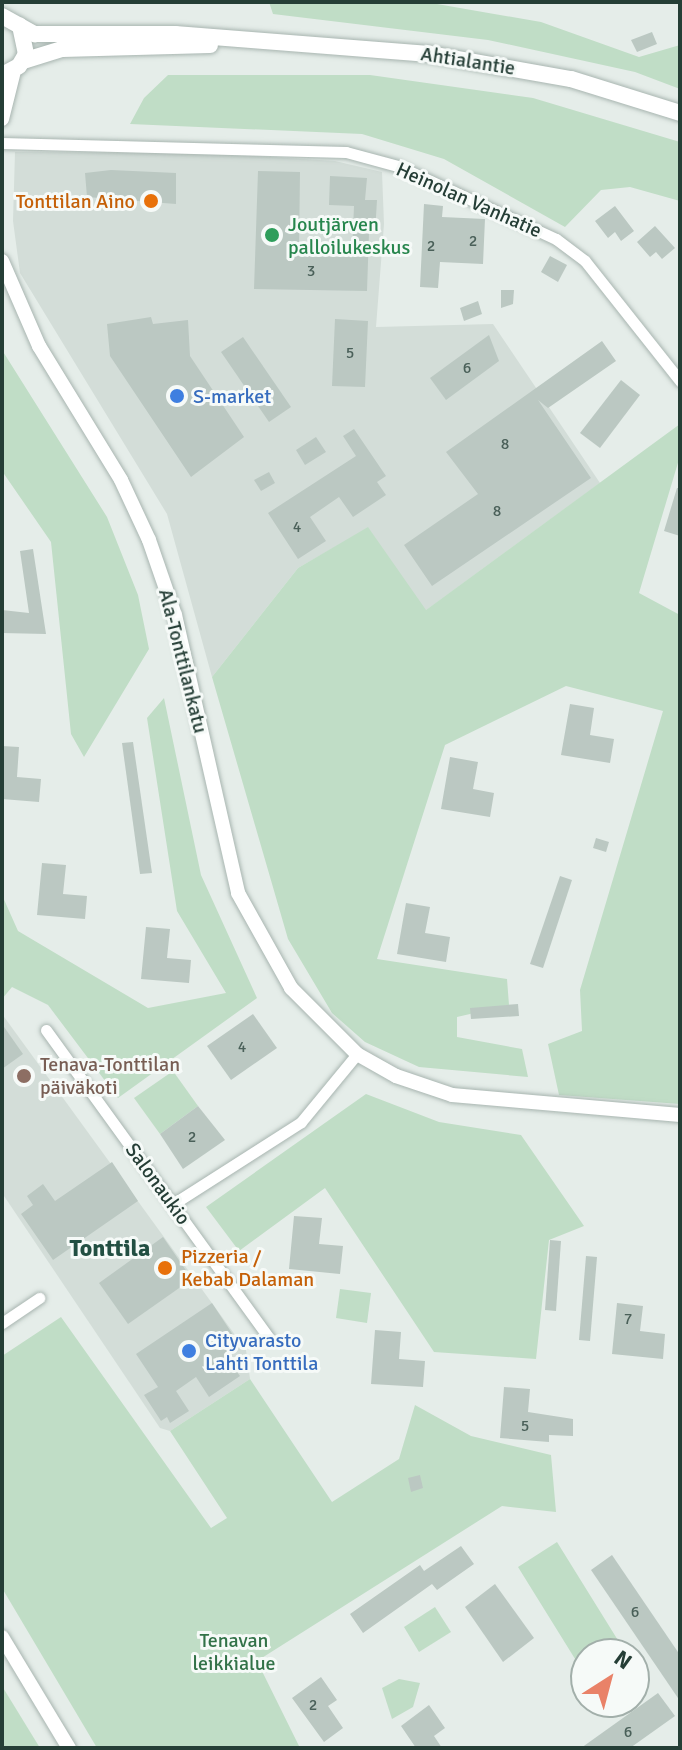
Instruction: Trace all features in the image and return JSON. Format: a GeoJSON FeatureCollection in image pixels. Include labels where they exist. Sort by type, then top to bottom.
{"type":"FeatureCollection","features":[{"type":"Feature","properties":{"kind":"main road","name":"Ahtialantie"},"geometry":{"type":"LineString","coordinates":[[2,16],[35,34],[175,34],[251,42]]}},
{"type":"Feature","properties":{"kind":"main road"},"geometry":{"type":"LineString","coordinates":[[13,69],[27,39],[20,26]]}},
{"type":"Feature","properties":{"kind":"main road","name":"Ahtialantie"},"geometry":{"type":"LineString","coordinates":[[13,69],[62,49],[251,42],[358,45],[459,58],[571,79],[680,113]]}},
{"type":"Feature","properties":{"kind":"street"},"geometry":{"type":"LineString","coordinates":[[2,119],[13,69]]}},
{"type":"Feature","properties":{"kind":"street","name":"Heinolan Vanhatie"},"geometry":{"type":"LineString","coordinates":[[2,143],[346,152],[398,166],[566,246],[585,261],[680,381]]}},
{"type":"Feature","properties":{"kind":"street","name":"Ala-Tonttilankatu"},"geometry":{"type":"LineString","coordinates":[[2,261],[39,346],[121,480],[149,540],[175,615],[238,893],[291,988],[357,1054],[396,1076],[452,1095],[680,1115]]}},
{"type":"Feature","properties":{"kind":"street","name":"Salonaukio"},"geometry":{"type":"LineString","coordinates":[[46,1030],[269,1338]]}},
{"type":"Feature","properties":{"kind":"street"},"geometry":{"type":"LineString","coordinates":[[173,1204],[301,1122],[357,1054]]}},
{"type":"Feature","properties":{"kind":"street"},"geometry":{"type":"LineString","coordinates":[[2,1323],[39,1298]]}},
{"type":"Feature","properties":{"kind":"street"},"geometry":{"type":"LineString","coordinates":[[2,1637],[69,1748]]}},
{"type":"Feature","properties":{"kind":"shaded area"},"geometry":{"type":"Polygon","coordinates":[[[15,152],[208,153],[335,161],[382,172],[384,224],[376,327],[493,324],[600,483],[425,611],[368,528],[298,568],[212,677],[167,514],[20,273],[13,221],[15,152]]]}},
{"type":"Feature","properties":{"kind":"shaded area"},"geometry":{"type":"Polygon","coordinates":[[[2,1014],[246,1350],[250,1379],[170,1431],[160,1428],[2,1193],[2,1014]]]}},
{"type":"Feature","properties":{"kind":"green space"},"geometry":{"type":"Polygon","coordinates":[[[269,2],[437,4],[541,22],[639,57],[680,45],[680,89],[635,72],[488,40],[273,14],[269,2]]]}},
{"type":"Feature","properties":{"kind":"green space"},"geometry":{"type":"Polygon","coordinates":[[[168,75],[370,75],[533,98],[680,142],[680,201],[630,187],[601,190],[565,227],[444,159],[362,134],[130,124],[144,98],[168,75]]]}},
{"type":"Feature","properties":{"kind":"green space"},"geometry":{"type":"Polygon","coordinates":[[[2,350],[107,517],[138,595],[149,649],[84,757],[71,734],[51,542],[2,471],[2,350]]]}},
{"type":"Feature","properties":{"kind":"green space"},"geometry":{"type":"Polygon","coordinates":[[[680,424],[680,456],[639,593],[680,615],[680,1104],[559,1095],[548,1044],[582,1031],[580,990],[663,711],[566,686],[445,745],[377,959],[507,979],[509,1005],[457,1017],[457,1037],[522,1049],[528,1077],[419,1067],[365,1042],[332,1013],[288,939],[212,677],[298,568],[368,527],[426,610],[680,424]]]}},
{"type":"Feature","properties":{"kind":"green space"},"geometry":{"type":"Polygon","coordinates":[[[164,698],[201,875],[257,998],[118,1098],[48,1005],[12,987],[2,999],[2,895],[18,931],[148,1008],[226,993],[177,911],[147,718],[164,698]]]}},
{"type":"Feature","properties":{"kind":"green space"},"geometry":{"type":"Polygon","coordinates":[[[173,1071],[198,1106],[160,1134],[134,1098],[173,1071]]]}},
{"type":"Feature","properties":{"kind":"green space"},"geometry":{"type":"Polygon","coordinates":[[[366,1094],[439,1122],[521,1135],[584,1226],[549,1240],[536,1359],[434,1352],[325,1188],[239,1251],[206,1207],[366,1094]]]}},
{"type":"Feature","properties":{"kind":"green space"},"geometry":{"type":"Polygon","coordinates":[[[340,1289],[371,1293],[367,1323],[336,1318],[340,1289]]]}},
{"type":"Feature","properties":{"kind":"green space","name":"Tenavan leikkialue"},"geometry":{"type":"Polygon","coordinates":[[[61,1317],[211,1528],[227,1518],[170,1431],[250,1379],[332,1502],[399,1459],[415,1405],[471,1436],[551,1455],[556,1512],[502,1506],[257,1661],[300,1748],[97,1748],[2,1588],[2,1356],[61,1317]]]}},
{"type":"Feature","properties":{"kind":"green space"},"geometry":{"type":"Polygon","coordinates":[[[557,1542],[617,1638],[570,1638],[570,1651],[518,1567],[557,1542]]]}},
{"type":"Feature","properties":{"kind":"green space"},"geometry":{"type":"Polygon","coordinates":[[[435,1607],[451,1632],[419,1652],[404,1627],[435,1607]]]}},
{"type":"Feature","properties":{"kind":"green space"},"geometry":{"type":"Polygon","coordinates":[[[399,1679],[420,1683],[413,1707],[392,1719],[382,1688],[399,1679]]]}},
{"type":"Feature","properties":{"kind":"green space"},"geometry":{"type":"Polygon","coordinates":[[[2,1686],[40,1748],[2,1748],[2,1686]]]}},
{"type":"Feature","properties":{"kind":"building"},"geometry":{"type":"Polygon","coordinates":[[[652,32],[657,44],[637,52],[631,40],[652,32]]]}},
{"type":"Feature","properties":{"kind":"building"},"geometry":{"type":"Polygon","coordinates":[[[111,170],[176,173],[176,204],[87,197],[85,173],[111,170]]]}},
{"type":"Feature","properties":{"kind":"building"},"geometry":{"type":"Polygon","coordinates":[[[258,171],[300,172],[299,251],[352,253],[354,206],[329,205],[330,176],[367,178],[365,200],[377,200],[375,233],[369,233],[367,291],[254,289],[258,171]]]}},
{"type":"Feature","properties":{"kind":"building"},"geometry":{"type":"Polygon","coordinates":[[[424,204],[443,206],[442,217],[485,219],[483,264],[440,262],[438,288],[420,287],[424,204]]]}},
{"type":"Feature","properties":{"kind":"building"},"geometry":{"type":"Polygon","coordinates":[[[615,206],[634,231],[621,241],[615,232],[608,238],[595,221],[615,206]]]}},
{"type":"Feature","properties":{"kind":"building"},"geometry":{"type":"Polygon","coordinates":[[[655,226],[675,248],[662,259],[656,252],[650,257],[637,242],[655,226]]]}},
{"type":"Feature","properties":{"kind":"building"},"geometry":{"type":"Polygon","coordinates":[[[550,256],[567,265],[558,282],[541,272],[550,256]]]}},
{"type":"Feature","properties":{"kind":"building"},"geometry":{"type":"Polygon","coordinates":[[[501,290],[514,290],[513,304],[501,308],[501,290]]]}},
{"type":"Feature","properties":{"kind":"building"},"geometry":{"type":"Polygon","coordinates":[[[478,301],[482,314],[464,321],[460,308],[478,301]]]}},
{"type":"Feature","properties":{"kind":"building","name":"S-market"},"geometry":{"type":"Polygon","coordinates":[[[151,317],[153,324],[188,320],[190,356],[244,437],[191,477],[110,356],[107,324],[151,317]]]}},
{"type":"Feature","properties":{"kind":"building"},"geometry":{"type":"Polygon","coordinates":[[[335,319],[368,321],[365,387],[332,386],[335,319]]]}},
{"type":"Feature","properties":{"kind":"building"},"geometry":{"type":"Polygon","coordinates":[[[489,335],[499,361],[446,400],[430,378],[489,335]]]}},
{"type":"Feature","properties":{"kind":"building"},"geometry":{"type":"Polygon","coordinates":[[[243,337],[291,407],[269,422],[221,352],[243,337]]]}},
{"type":"Feature","properties":{"kind":"building"},"geometry":{"type":"Polygon","coordinates":[[[602,341],[616,361],[548,408],[538,400],[591,478],[432,586],[404,545],[478,494],[446,452],[602,341]]]}},
{"type":"Feature","properties":{"kind":"building"},"geometry":{"type":"Polygon","coordinates":[[[621,380],[640,395],[600,448],[580,433],[621,380]]]}},
{"type":"Feature","properties":{"kind":"building"},"geometry":{"type":"Polygon","coordinates":[[[354,429],[386,476],[377,482],[386,495],[353,517],[339,497],[310,517],[326,541],[298,559],[268,513],[356,456],[343,436],[354,429]]]}},
{"type":"Feature","properties":{"kind":"building"},"geometry":{"type":"Polygon","coordinates":[[[316,437],[326,452],[305,465],[296,450],[316,437]]]}},
{"type":"Feature","properties":{"kind":"building"},"geometry":{"type":"Polygon","coordinates":[[[269,472],[275,483],[261,491],[254,480],[269,472]]]}},
{"type":"Feature","properties":{"kind":"building"},"geometry":{"type":"Polygon","coordinates":[[[677,488],[680,488],[680,536],[664,531],[677,488]]]}},
{"type":"Feature","properties":{"kind":"building"},"geometry":{"type":"Polygon","coordinates":[[[33,549],[46,634],[2,633],[2,610],[29,613],[20,551],[33,549]]]}},
{"type":"Feature","properties":{"kind":"building"},"geometry":{"type":"Polygon","coordinates":[[[570,704],[594,708],[590,735],[614,739],[610,763],[561,755],[570,704]]]}},
{"type":"Feature","properties":{"kind":"building"},"geometry":{"type":"Polygon","coordinates":[[[133,742],[152,873],[140,874],[122,743],[133,742]]]}},
{"type":"Feature","properties":{"kind":"building"},"geometry":{"type":"Polygon","coordinates":[[[2,746],[19,747],[17,777],[41,779],[39,802],[2,799],[2,746]]]}},
{"type":"Feature","properties":{"kind":"building"},"geometry":{"type":"Polygon","coordinates":[[[450,757],[478,762],[473,789],[494,793],[490,817],[441,809],[450,757]]]}},
{"type":"Feature","properties":{"kind":"building"},"geometry":{"type":"Polygon","coordinates":[[[596,838],[609,842],[606,852],[593,848],[596,838]]]}},
{"type":"Feature","properties":{"kind":"building"},"geometry":{"type":"Polygon","coordinates":[[[42,863],[66,865],[63,894],[87,896],[85,919],[37,915],[42,863]]]}},
{"type":"Feature","properties":{"kind":"building"},"geometry":{"type":"Polygon","coordinates":[[[560,876],[572,880],[543,968],[530,964],[560,876]]]}},
{"type":"Feature","properties":{"kind":"building"},"geometry":{"type":"Polygon","coordinates":[[[406,903],[430,907],[425,933],[450,937],[446,962],[397,954],[406,903]]]}},
{"type":"Feature","properties":{"kind":"building"},"geometry":{"type":"Polygon","coordinates":[[[146,927],[170,929],[167,958],[191,960],[189,983],[141,979],[146,927]]]}},
{"type":"Feature","properties":{"kind":"building"},"geometry":{"type":"Polygon","coordinates":[[[518,1004],[519,1016],[471,1019],[470,1008],[518,1004]]]}},
{"type":"Feature","properties":{"kind":"building"},"geometry":{"type":"Polygon","coordinates":[[[253,1014],[277,1048],[231,1080],[207,1046],[253,1014]]]}},
{"type":"Feature","properties":{"kind":"building"},"geometry":{"type":"Polygon","coordinates":[[[2,1024],[23,1054],[2,1069],[2,1024]]]}},
{"type":"Feature","properties":{"kind":"building"},"geometry":{"type":"Polygon","coordinates":[[[198,1106],[225,1140],[183,1169],[160,1134],[198,1106]]]}},
{"type":"Feature","properties":{"kind":"building"},"geometry":{"type":"Polygon","coordinates":[[[112,1162],[138,1201],[53,1260],[21,1214],[33,1205],[27,1196],[43,1184],[55,1201],[112,1162]]]}},
{"type":"Feature","properties":{"kind":"building"},"geometry":{"type":"Polygon","coordinates":[[[294,1216],[322,1218],[319,1244],[343,1246],[340,1274],[289,1269],[294,1216]]]}},
{"type":"Feature","properties":{"kind":"building"},"geometry":{"type":"Polygon","coordinates":[[[163,1237],[192,1279],[128,1324],[99,1283],[163,1237]]]}},
{"type":"Feature","properties":{"kind":"building"},"geometry":{"type":"Polygon","coordinates":[[[550,1240],[561,1241],[556,1311],[545,1310],[550,1240]]]}},
{"type":"Feature","properties":{"kind":"building"},"geometry":{"type":"Polygon","coordinates":[[[586,1256],[597,1257],[590,1341],[579,1340],[586,1256]]]}},
{"type":"Feature","properties":{"kind":"building","name":"Cityvarasto Lahti Tonttila"},"geometry":{"type":"Polygon","coordinates":[[[212,1303],[241,1347],[226,1357],[240,1376],[209,1397],[196,1377],[176,1391],[189,1411],[170,1423],[167,1417],[161,1421],[144,1395],[158,1387],[136,1354],[212,1303]]]}},
{"type":"Feature","properties":{"kind":"building"},"geometry":{"type":"Polygon","coordinates":[[[617,1303],[643,1306],[640,1331],[665,1334],[663,1359],[612,1354],[617,1303]]]}},
{"type":"Feature","properties":{"kind":"building"},"geometry":{"type":"Polygon","coordinates":[[[375,1330],[401,1332],[399,1359],[425,1361],[423,1387],[371,1384],[375,1330]]]}},
{"type":"Feature","properties":{"kind":"building"},"geometry":{"type":"Polygon","coordinates":[[[504,1387],[530,1389],[528,1412],[573,1419],[573,1436],[549,1435],[549,1442],[500,1438],[504,1387]]]}},
{"type":"Feature","properties":{"kind":"building"},"geometry":{"type":"Polygon","coordinates":[[[420,1475],[423,1488],[411,1492],[408,1478],[420,1475]]]}},
{"type":"Feature","properties":{"kind":"building"},"geometry":{"type":"Polygon","coordinates":[[[461,1546],[474,1564],[437,1590],[432,1584],[363,1633],[350,1614],[420,1565],[424,1571],[461,1546]]]}},
{"type":"Feature","properties":{"kind":"building"},"geometry":{"type":"Polygon","coordinates":[[[612,1555],[680,1655],[680,1701],[650,1657],[650,1638],[637,1638],[591,1570],[612,1555]]]}},
{"type":"Feature","properties":{"kind":"building"},"geometry":{"type":"Polygon","coordinates":[[[495,1584],[534,1638],[503,1662],[465,1607],[495,1584]]]}},
{"type":"Feature","properties":{"kind":"building"},"geometry":{"type":"Polygon","coordinates":[[[321,1677],[337,1700],[328,1706],[343,1728],[324,1742],[292,1698],[321,1677]]]}},
{"type":"Feature","properties":{"kind":"building"},"geometry":{"type":"Polygon","coordinates":[[[658,1693],[675,1716],[630,1748],[581,1748],[623,1718],[650,1718],[650,1699],[658,1693]]]}},
{"type":"Feature","properties":{"kind":"building"},"geometry":{"type":"Polygon","coordinates":[[[429,1705],[445,1728],[434,1736],[442,1748],[416,1748],[401,1726],[429,1705]]]}},
{"type":"Feature","properties":{"kind":"place","name":"Tonttilan Aino"},"geometry":{"type":"Point","coordinates":[151,201]}},
{"type":"Feature","properties":{"kind":"place","name":"Joutjärven palloilukeskus"},"geometry":{"type":"Point","coordinates":[272,235]}},
{"type":"Feature","properties":{"kind":"place","name":"S-market"},"geometry":{"type":"Point","coordinates":[177,396]}},
{"type":"Feature","properties":{"kind":"place","name":"Tenava-Tonttilan päiväkoti"},"geometry":{"type":"Point","coordinates":[24,1076]}},
{"type":"Feature","properties":{"kind":"place","name":"Pizzeria / Kebab Dalaman"},"geometry":{"type":"Point","coordinates":[165,1268]}},
{"type":"Feature","properties":{"kind":"place","name":"Cityvarasto Lahti Tonttila"},"geometry":{"type":"Point","coordinates":[189,1351]}},
{"type":"Feature","properties":{"kind":"district","name":"Tonttila"},"geometry":{"type":"Point","coordinates":[110,1249]}}]}
